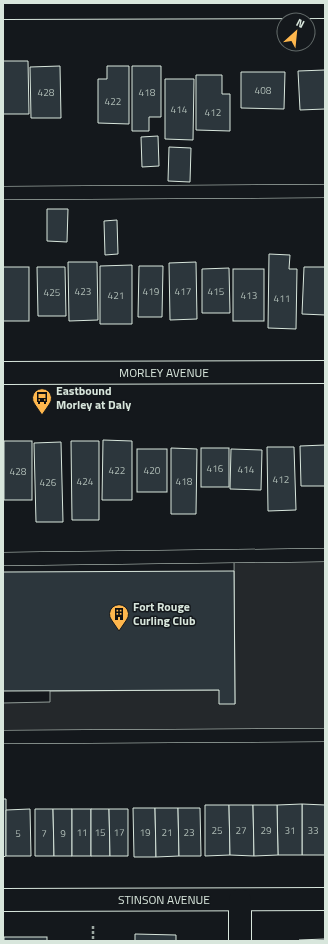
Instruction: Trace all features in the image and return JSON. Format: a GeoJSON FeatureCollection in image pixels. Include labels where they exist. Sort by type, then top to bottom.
{"type":"FeatureCollection","features":[{"type":"Feature","properties":{"kind":"street"},"geometry":{"type":"LineString","coordinates":[[3,8],[325,7]]}},
{"type":"Feature","properties":{"kind":"street","name":"MORLEY AVENUE"},"geometry":{"type":"LineString","coordinates":[[3,373],[325,372]]}},
{"type":"Feature","properties":{"kind":"street","name":"STINSON AVENUE"},"geometry":{"type":"LineString","coordinates":[[3,900],[240,900],[325,898]]}},
{"type":"Feature","properties":{"kind":"street"},"geometry":{"type":"LineString","coordinates":[[240,900],[240,941]]}},
{"type":"Feature","properties":{"kind":"lane"},"geometry":{"type":"LineString","coordinates":[[3,193],[325,191]]}},
{"type":"Feature","properties":{"kind":"lane"},"geometry":{"type":"LineString","coordinates":[[3,559],[325,555]]}},
{"type":"Feature","properties":{"kind":"lane"},"geometry":{"type":"LineString","coordinates":[[3,737],[325,735]]}},
{"type":"Feature","properties":{"kind":"shaded area"},"geometry":{"type":"Polygon","coordinates":[[[234,555],[325,555],[325,735],[3,737],[3,703],[50,702],[50,691],[219,690],[235,704],[234,555]]]}},
{"type":"Feature","properties":{"kind":"building"},"geometry":{"type":"Polygon","coordinates":[[[3,61],[28,61],[29,114],[3,114],[3,61]]]}},
{"type":"Feature","properties":{"kind":"building"},"geometry":{"type":"Polygon","coordinates":[[[60,66],[61,118],[31,118],[30,67],[60,66]]]}},
{"type":"Feature","properties":{"kind":"building"},"geometry":{"type":"Polygon","coordinates":[[[107,66],[129,66],[129,124],[98,123],[98,79],[107,79],[107,66]]]}},
{"type":"Feature","properties":{"kind":"building"},"geometry":{"type":"Polygon","coordinates":[[[132,66],[161,66],[161,117],[149,117],[149,131],[132,131],[132,66]]]}},
{"type":"Feature","properties":{"kind":"building"},"geometry":{"type":"Polygon","coordinates":[[[325,70],[325,109],[300,110],[298,71],[325,70]]]}},
{"type":"Feature","properties":{"kind":"building"},"geometry":{"type":"Polygon","coordinates":[[[241,72],[285,72],[284,109],[241,108],[241,72]]]}},
{"type":"Feature","properties":{"kind":"building"},"geometry":{"type":"Polygon","coordinates":[[[196,75],[222,75],[222,94],[230,94],[230,131],[196,130],[196,75]]]}},
{"type":"Feature","properties":{"kind":"building"},"geometry":{"type":"Polygon","coordinates":[[[165,79],[194,79],[193,140],[165,139],[165,79]]]}},
{"type":"Feature","properties":{"kind":"building"},"geometry":{"type":"Polygon","coordinates":[[[158,136],[159,166],[142,167],[141,137],[158,136]]]}},
{"type":"Feature","properties":{"kind":"building"},"geometry":{"type":"Polygon","coordinates":[[[169,147],[191,148],[190,182],[168,181],[169,147]]]}},
{"type":"Feature","properties":{"kind":"building"},"geometry":{"type":"Polygon","coordinates":[[[47,209],[68,209],[67,242],[47,241],[47,209]]]}},
{"type":"Feature","properties":{"kind":"building"},"geometry":{"type":"Polygon","coordinates":[[[117,220],[118,254],[105,255],[104,221],[117,220]]]}},
{"type":"Feature","properties":{"kind":"building"},"geometry":{"type":"Polygon","coordinates":[[[269,254],[290,255],[289,269],[297,269],[296,329],[268,328],[269,254]]]}},
{"type":"Feature","properties":{"kind":"building"},"geometry":{"type":"Polygon","coordinates":[[[68,262],[97,262],[98,320],[69,321],[68,262]]]}},
{"type":"Feature","properties":{"kind":"building"},"geometry":{"type":"Polygon","coordinates":[[[196,262],[197,319],[170,320],[169,263],[196,262]]]}},
{"type":"Feature","properties":{"kind":"building"},"geometry":{"type":"Polygon","coordinates":[[[132,265],[132,324],[100,324],[100,266],[132,265]]]}},
{"type":"Feature","properties":{"kind":"building"},"geometry":{"type":"Polygon","coordinates":[[[139,266],[163,266],[162,317],[138,317],[139,266]]]}},
{"type":"Feature","properties":{"kind":"building"},"geometry":{"type":"Polygon","coordinates":[[[3,267],[29,267],[29,321],[3,321],[3,267]]]}},
{"type":"Feature","properties":{"kind":"building"},"geometry":{"type":"Polygon","coordinates":[[[37,267],[65,267],[66,316],[38,316],[37,267]]]}},
{"type":"Feature","properties":{"kind":"building"},"geometry":{"type":"Polygon","coordinates":[[[304,267],[325,267],[325,315],[302,314],[304,267]]]}},
{"type":"Feature","properties":{"kind":"building"},"geometry":{"type":"Polygon","coordinates":[[[229,268],[230,313],[202,313],[202,269],[229,268]]]}},
{"type":"Feature","properties":{"kind":"building"},"geometry":{"type":"Polygon","coordinates":[[[233,269],[264,269],[264,321],[233,321],[233,269]]]}},
{"type":"Feature","properties":{"kind":"building"},"geometry":{"type":"Polygon","coordinates":[[[103,440],[132,441],[132,500],[102,500],[103,440]]]}},
{"type":"Feature","properties":{"kind":"building"},"geometry":{"type":"Polygon","coordinates":[[[4,441],[32,441],[32,500],[4,500],[4,441]]]}},
{"type":"Feature","properties":{"kind":"building"},"geometry":{"type":"Polygon","coordinates":[[[71,441],[99,441],[99,520],[72,520],[71,441]]]}},
{"type":"Feature","properties":{"kind":"building"},"geometry":{"type":"Polygon","coordinates":[[[61,442],[63,522],[36,522],[34,443],[61,442]]]}},
{"type":"Feature","properties":{"kind":"building"},"geometry":{"type":"Polygon","coordinates":[[[325,445],[325,486],[301,486],[300,446],[325,445]]]}},
{"type":"Feature","properties":{"kind":"building"},"geometry":{"type":"Polygon","coordinates":[[[267,447],[294,447],[296,510],[268,511],[267,447]]]}},
{"type":"Feature","properties":{"kind":"building"},"geometry":{"type":"Polygon","coordinates":[[[171,448],[197,449],[196,514],[171,514],[171,448]]]}},
{"type":"Feature","properties":{"kind":"building"},"geometry":{"type":"Polygon","coordinates":[[[201,448],[229,448],[229,487],[201,487],[201,448]]]}},
{"type":"Feature","properties":{"kind":"building"},"geometry":{"type":"Polygon","coordinates":[[[137,449],[167,449],[167,492],[137,492],[137,449]]]}},
{"type":"Feature","properties":{"kind":"building"},"geometry":{"type":"Polygon","coordinates":[[[231,449],[262,450],[261,490],[230,489],[231,449]]]}},
{"type":"Feature","properties":{"kind":"building","name":"Fort Rouge Curling Club"},"geometry":{"type":"Polygon","coordinates":[[[234,571],[235,704],[219,704],[219,690],[3,691],[3,572],[234,571]]]}},
{"type":"Feature","properties":{"kind":"building"},"geometry":{"type":"Polygon","coordinates":[[[3,799],[6,799],[6,856],[3,857],[3,799]]]}},
{"type":"Feature","properties":{"kind":"building"},"geometry":{"type":"Polygon","coordinates":[[[302,804],[325,805],[325,855],[302,855],[302,804]]]}},
{"type":"Feature","properties":{"kind":"building"},"geometry":{"type":"Polygon","coordinates":[[[302,804],[302,855],[278,855],[277,805],[302,804]]]}},
{"type":"Feature","properties":{"kind":"building"},"geometry":{"type":"Polygon","coordinates":[[[205,805],[229,805],[230,855],[205,856],[205,805]]]}},
{"type":"Feature","properties":{"kind":"building"},"geometry":{"type":"Polygon","coordinates":[[[229,805],[253,805],[254,856],[230,855],[229,805]]]}},
{"type":"Feature","properties":{"kind":"building"},"geometry":{"type":"Polygon","coordinates":[[[253,805],[277,805],[278,855],[254,856],[253,805]]]}},
{"type":"Feature","properties":{"kind":"building"},"geometry":{"type":"Polygon","coordinates":[[[133,808],[155,808],[156,857],[134,857],[133,808]]]}},
{"type":"Feature","properties":{"kind":"building"},"geometry":{"type":"Polygon","coordinates":[[[155,808],[178,808],[179,856],[156,857],[155,808]]]}},
{"type":"Feature","properties":{"kind":"building"},"geometry":{"type":"Polygon","coordinates":[[[178,808],[200,808],[201,856],[179,856],[178,808]]]}},
{"type":"Feature","properties":{"kind":"building"},"geometry":{"type":"Polygon","coordinates":[[[30,809],[31,856],[6,856],[6,810],[30,809]]]}},
{"type":"Feature","properties":{"kind":"building"},"geometry":{"type":"Polygon","coordinates":[[[35,809],[53,809],[54,856],[35,856],[35,809]]]}},
{"type":"Feature","properties":{"kind":"building"},"geometry":{"type":"Polygon","coordinates":[[[53,809],[72,809],[72,856],[54,856],[53,809]]]}},
{"type":"Feature","properties":{"kind":"building"},"geometry":{"type":"Polygon","coordinates":[[[72,809],[91,809],[91,856],[72,856],[72,809]]]}},
{"type":"Feature","properties":{"kind":"building"},"geometry":{"type":"Polygon","coordinates":[[[91,809],[109,809],[110,856],[91,856],[91,809]]]}},
{"type":"Feature","properties":{"kind":"building"},"geometry":{"type":"Polygon","coordinates":[[[109,809],[128,809],[128,856],[110,856],[109,809]]]}},
{"type":"Feature","properties":{"kind":"building"},"geometry":{"type":"Polygon","coordinates":[[[135,934],[176,935],[176,941],[135,941],[135,934]]]}},
{"type":"Feature","properties":{"kind":"building"},"geometry":{"type":"Polygon","coordinates":[[[4,937],[47,937],[47,941],[4,941],[4,937]]]}},
{"type":"Feature","properties":{"kind":"building"},"geometry":{"type":"Polygon","coordinates":[[[325,939],[325,941],[299,941],[299,940],[325,939]]]}},
{"type":"Feature","properties":{"kind":"place","name":"Eastbound Morley at Daly"},"geometry":{"type":"Point","coordinates":[42,415]}},
{"type":"Feature","properties":{"kind":"place","name":"Fort Rouge Curling Club"},"geometry":{"type":"Point","coordinates":[119,631]}}]}
